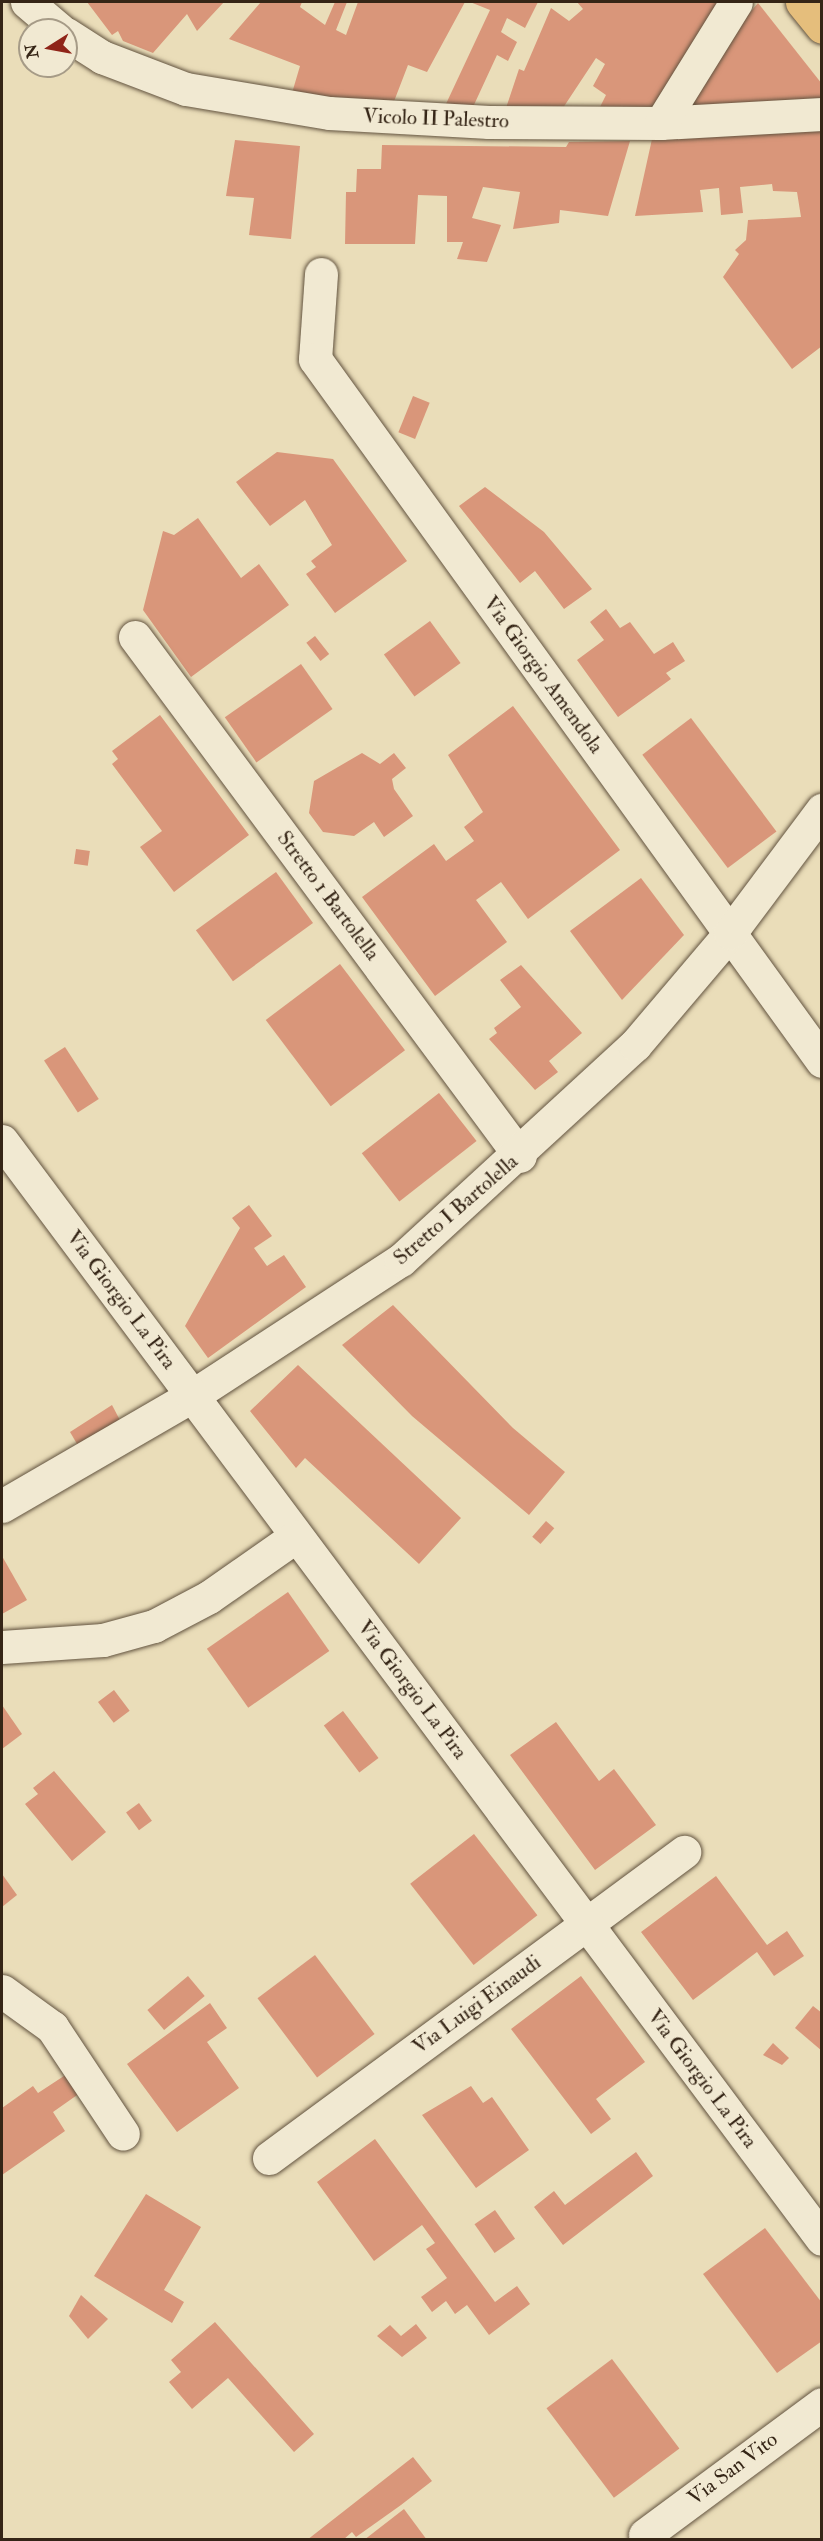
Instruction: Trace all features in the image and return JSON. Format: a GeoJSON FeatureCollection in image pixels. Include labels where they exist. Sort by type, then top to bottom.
{"type":"FeatureCollection","features":[{"type":"Feature","properties":{"kind":"street"},"geometry":{"type":"LineString","coordinates":[[27,2],[46,18]]}},
{"type":"Feature","properties":{"kind":"street"},"geometry":{"type":"LineString","coordinates":[[661,123],[736,2]]}},
{"type":"Feature","properties":{"kind":"street","name":"Vicolo II Palestro"},"geometry":{"type":"LineString","coordinates":[[78,41],[143,76],[239,101],[401,120],[661,123],[822,114]]}},
{"type":"Feature","properties":{"kind":"street","name":"Via Giorgio Amendola"},"geometry":{"type":"LineString","coordinates":[[321,274],[315,359],[822,1061]]}},
{"type":"Feature","properties":{"kind":"street","name":"Stretto 1 Bartolella"},"geometry":{"type":"LineString","coordinates":[[135,637],[520,1156]]}},
{"type":"Feature","properties":{"kind":"street","name":"Stretto I Bartolella"},"geometry":{"type":"LineString","coordinates":[[2,1506],[192,1396],[401,1260],[520,1156],[635,1045],[730,933],[822,810]]}},
{"type":"Feature","properties":{"kind":"street","name":"Via Giorgio La Pira"},"geometry":{"type":"LineString","coordinates":[[2,1141],[822,2239]]}},
{"type":"Feature","properties":{"kind":"street"},"geometry":{"type":"LineString","coordinates":[[2,1647],[103,1640],[154,1626],[209,1597],[296,1536]]}},
{"type":"Feature","properties":{"kind":"street","name":"Via Luigi Einaudi"},"geometry":{"type":"LineString","coordinates":[[269,2158],[684,1852]]}},
{"type":"Feature","properties":{"kind":"street"},"geometry":{"type":"LineString","coordinates":[[2,1991],[52,2027],[123,2134]]}},
{"type":"Feature","properties":{"kind":"street","name":"Via San Vito"},"geometry":{"type":"LineString","coordinates":[[645,2535],[822,2404]]}},
{"type":"Feature","properties":{"kind":"building"},"geometry":{"type":"Polygon","coordinates":[[[87,2],[224,2],[197,31],[187,14],[153,53],[123,41],[118,31],[112,35],[87,2]]]}},
{"type":"Feature","properties":{"kind":"building"},"geometry":{"type":"Polygon","coordinates":[[[261,2],[302,2],[300,7],[325,25],[335,2],[347,2],[336,30],[346,35],[358,2],[465,2],[427,72],[408,65],[393,104],[292,93],[300,66],[229,39],[261,2]]]}},
{"type":"Feature","properties":{"kind":"building"},"geometry":{"type":"Polygon","coordinates":[[[470,2],[538,2],[525,28],[507,18],[501,32],[517,42],[508,61],[497,55],[473,107],[445,106],[490,10],[470,2]]]}},
{"type":"Feature","properties":{"kind":"building"},"geometry":{"type":"Polygon","coordinates":[[[577,2],[723,2],[650,112],[598,111],[606,95],[593,86],[605,64],[596,58],[559,114],[504,114],[519,69],[524,71],[551,8],[569,21],[583,9],[577,2]]]}},
{"type":"Feature","properties":{"kind":"building"},"geometry":{"type":"Polygon","coordinates":[[[758,3],[822,84],[822,104],[687,112],[710,60],[758,3]]]}},
{"type":"Feature","properties":{"kind":"building"},"geometry":{"type":"Polygon","coordinates":[[[822,124],[822,346],[792,369],[723,277],[739,254],[735,250],[746,240],[748,220],[801,217],[797,192],[773,191],[772,184],[740,187],[743,213],[721,215],[719,188],[700,190],[703,212],[635,216],[652,139],[822,124]]]}},
{"type":"Feature","properties":{"kind":"building"},"geometry":{"type":"Polygon","coordinates":[[[235,140],[300,146],[291,239],[249,235],[254,198],[226,196],[235,140]]]}},
{"type":"Feature","properties":{"kind":"building"},"geometry":{"type":"Polygon","coordinates":[[[630,141],[608,216],[560,210],[559,223],[513,229],[520,192],[483,187],[472,218],[501,225],[487,262],[457,259],[463,242],[447,242],[447,196],[418,195],[415,244],[345,244],[346,192],[356,192],[357,169],[381,169],[382,145],[566,147],[569,142],[630,141]]]}},
{"type":"Feature","properties":{"kind":"building"},"geometry":{"type":"Polygon","coordinates":[[[413,396],[430,403],[415,439],[398,432],[413,396]]]}},
{"type":"Feature","properties":{"kind":"building"},"geometry":{"type":"Polygon","coordinates":[[[277,452],[333,459],[407,561],[335,613],[306,574],[316,567],[311,561],[332,545],[305,500],[270,526],[236,482],[277,452]]]}},
{"type":"Feature","properties":{"kind":"building"},"geometry":{"type":"Polygon","coordinates":[[[485,487],[544,532],[592,589],[564,609],[535,571],[520,583],[459,506],[485,487]]]}},
{"type":"Feature","properties":{"kind":"building"},"geometry":{"type":"Polygon","coordinates":[[[198,518],[241,578],[259,564],[289,605],[191,677],[143,610],[163,531],[174,535],[198,518]]]}},
{"type":"Feature","properties":{"kind":"building"},"geometry":{"type":"Polygon","coordinates":[[[606,609],[620,628],[630,622],[654,654],[673,642],[685,661],[666,673],[671,679],[618,717],[577,660],[604,640],[590,622],[606,609]]]}},
{"type":"Feature","properties":{"kind":"building"},"geometry":{"type":"Polygon","coordinates":[[[430,621],[461,663],[414,697],[384,655],[430,621]]]}},
{"type":"Feature","properties":{"kind":"building"},"geometry":{"type":"Polygon","coordinates":[[[315,636],[329,654],[320,661],[306,643],[315,636]]]}},
{"type":"Feature","properties":{"kind":"building"},"geometry":{"type":"Polygon","coordinates":[[[301,664],[333,709],[256,762],[225,717],[301,664]]]}},
{"type":"Feature","properties":{"kind":"building"},"geometry":{"type":"Polygon","coordinates":[[[513,706],[620,850],[528,919],[501,882],[476,900],[507,942],[435,996],[362,897],[434,844],[446,861],[474,841],[464,827],[483,812],[448,755],[513,706]]]}},
{"type":"Feature","properties":{"kind":"building"},"geometry":{"type":"Polygon","coordinates":[[[160,715],[249,835],[174,892],[140,847],[162,831],[112,764],[118,759],[112,751],[160,715]]]}},
{"type":"Feature","properties":{"kind":"building"},"geometry":{"type":"Polygon","coordinates":[[[691,718],[776,831],[728,868],[642,755],[691,718]]]}},
{"type":"Feature","properties":{"kind":"building"},"geometry":{"type":"Polygon","coordinates":[[[362,753],[380,764],[394,753],[406,768],[392,779],[394,789],[413,816],[384,837],[374,822],[354,836],[323,832],[309,813],[314,781],[362,753]]]}},
{"type":"Feature","properties":{"kind":"building"},"geometry":{"type":"Polygon","coordinates":[[[76,849],[90,851],[88,866],[74,864],[76,849]]]}},
{"type":"Feature","properties":{"kind":"building"},"geometry":{"type":"Polygon","coordinates":[[[276,872],[313,923],[233,981],[196,930],[276,872]]]}},
{"type":"Feature","properties":{"kind":"building"},"geometry":{"type":"Polygon","coordinates":[[[641,878],[684,935],[622,1000],[570,931],[641,878]]]}},
{"type":"Feature","properties":{"kind":"building"},"geometry":{"type":"Polygon","coordinates":[[[340,964],[405,1050],[331,1106],[266,1020],[340,964]]]}},
{"type":"Feature","properties":{"kind":"building"},"geometry":{"type":"Polygon","coordinates":[[[521,965],[582,1033],[549,1061],[558,1072],[535,1090],[489,1039],[497,1033],[494,1028],[521,1007],[500,980],[521,965]]]}},
{"type":"Feature","properties":{"kind":"building"},"geometry":{"type":"Polygon","coordinates":[[[65,1047],[99,1099],[78,1113],[44,1061],[65,1047]]]}},
{"type":"Feature","properties":{"kind":"building"},"geometry":{"type":"Polygon","coordinates":[[[439,1093],[477,1141],[399,1201],[362,1153],[439,1093]]]}},
{"type":"Feature","properties":{"kind":"building"},"geometry":{"type":"Polygon","coordinates":[[[249,1205],[272,1236],[254,1248],[267,1266],[284,1255],[306,1287],[208,1358],[185,1326],[240,1228],[232,1218],[249,1205]]]}},
{"type":"Feature","properties":{"kind":"building"},"geometry":{"type":"Polygon","coordinates":[[[393,1305],[513,1428],[565,1472],[529,1515],[412,1416],[342,1345],[393,1305]]]}},
{"type":"Feature","properties":{"kind":"building"},"geometry":{"type":"Polygon","coordinates":[[[298,1365],[461,1518],[419,1564],[305,1458],[296,1468],[250,1411],[298,1365]]]}},
{"type":"Feature","properties":{"kind":"building"},"geometry":{"type":"Polygon","coordinates":[[[112,1405],[123,1426],[80,1449],[70,1432],[112,1405]]]}},
{"type":"Feature","properties":{"kind":"building"},"geometry":{"type":"Polygon","coordinates":[[[546,1521],[554,1528],[541,1544],[532,1537],[546,1521]]]}},
{"type":"Feature","properties":{"kind":"building"},"geometry":{"type":"Polygon","coordinates":[[[2,1556],[27,1600],[2,1614],[2,1556]]]}},
{"type":"Feature","properties":{"kind":"building"},"geometry":{"type":"Polygon","coordinates":[[[288,1592],[329,1651],[248,1708],[207,1649],[288,1592]]]}},
{"type":"Feature","properties":{"kind":"building"},"geometry":{"type":"Polygon","coordinates":[[[114,1690],[130,1711],[114,1723],[98,1702],[114,1690]]]}},
{"type":"Feature","properties":{"kind":"building"},"geometry":{"type":"Polygon","coordinates":[[[2,1705],[22,1734],[2,1749],[2,1705]]]}},
{"type":"Feature","properties":{"kind":"building"},"geometry":{"type":"Polygon","coordinates":[[[343,1711],[379,1758],[359,1773],[324,1725],[343,1711]]]}},
{"type":"Feature","properties":{"kind":"building"},"geometry":{"type":"Polygon","coordinates":[[[556,1722],[599,1781],[614,1769],[656,1825],[595,1870],[510,1755],[556,1722]]]}},
{"type":"Feature","properties":{"kind":"building"},"geometry":{"type":"Polygon","coordinates":[[[54,1771],[106,1832],[72,1861],[25,1804],[38,1794],[33,1788],[54,1771]]]}},
{"type":"Feature","properties":{"kind":"building"},"geometry":{"type":"Polygon","coordinates":[[[139,1803],[152,1821],[139,1830],[126,1812],[139,1803]]]}},
{"type":"Feature","properties":{"kind":"building"},"geometry":{"type":"Polygon","coordinates":[[[474,1834],[537,1915],[474,1965],[410,1884],[474,1834]]]}},
{"type":"Feature","properties":{"kind":"building"},"geometry":{"type":"Polygon","coordinates":[[[2,1874],[17,1895],[2,1907],[2,1874]]]}},
{"type":"Feature","properties":{"kind":"building"},"geometry":{"type":"Polygon","coordinates":[[[716,1876],[767,1945],[787,1931],[804,1956],[774,1976],[757,1952],[693,2000],[641,1932],[716,1876]]]}},
{"type":"Feature","properties":{"kind":"building"},"geometry":{"type":"Polygon","coordinates":[[[315,1955],[375,2034],[317,2077],[257,1998],[315,1955]]]}},
{"type":"Feature","properties":{"kind":"building"},"geometry":{"type":"Polygon","coordinates":[[[188,1976],[205,1996],[164,2030],[147,2010],[188,1976]]]}},
{"type":"Feature","properties":{"kind":"building"},"geometry":{"type":"Polygon","coordinates":[[[581,1976],[645,2062],[596,2099],[611,2119],[591,2134],[511,2029],[581,1976]]]}},
{"type":"Feature","properties":{"kind":"building"},"geometry":{"type":"Polygon","coordinates":[[[210,2003],[227,2028],[207,2042],[239,2088],[177,2132],[127,2064],[210,2003]]]}},
{"type":"Feature","properties":{"kind":"building"},"geometry":{"type":"Polygon","coordinates":[[[813,2006],[822,2013],[822,2051],[795,2028],[813,2006]]]}},
{"type":"Feature","properties":{"kind":"building"},"geometry":{"type":"Polygon","coordinates":[[[773,2043],[789,2058],[782,2065],[763,2055],[773,2043]]]}},
{"type":"Feature","properties":{"kind":"building"},"geometry":{"type":"Polygon","coordinates":[[[67,2074],[80,2093],[53,2112],[65,2131],[2,2175],[2,2108],[33,2086],[38,2093],[67,2074]]]}},
{"type":"Feature","properties":{"kind":"building"},"geometry":{"type":"Polygon","coordinates":[[[471,2086],[483,2103],[492,2097],[529,2150],[476,2188],[422,2115],[471,2086]]]}},
{"type":"Feature","properties":{"kind":"building"},"geometry":{"type":"Polygon","coordinates":[[[375,2139],[495,2302],[517,2286],[530,2304],[489,2335],[467,2305],[455,2314],[446,2301],[432,2312],[421,2297],[447,2278],[426,2249],[435,2243],[422,2225],[374,2261],[317,2182],[375,2139]]]}},
{"type":"Feature","properties":{"kind":"building"},"geometry":{"type":"Polygon","coordinates":[[[636,2152],[653,2176],[563,2245],[534,2207],[554,2191],[565,2205],[636,2152]]]}},
{"type":"Feature","properties":{"kind":"building"},"geometry":{"type":"Polygon","coordinates":[[[146,2194],[201,2227],[164,2290],[184,2302],[172,2323],[94,2276],[146,2194]]]}},
{"type":"Feature","properties":{"kind":"building"},"geometry":{"type":"Polygon","coordinates":[[[495,2210],[515,2239],[495,2253],[475,2224],[495,2210]]]}},
{"type":"Feature","properties":{"kind":"building"},"geometry":{"type":"Polygon","coordinates":[[[765,2228],[822,2303],[822,2341],[777,2373],[703,2274],[765,2228]]]}},
{"type":"Feature","properties":{"kind":"building"},"geometry":{"type":"Polygon","coordinates":[[[81,2295],[108,2319],[88,2339],[69,2316],[81,2295]]]}},
{"type":"Feature","properties":{"kind":"building"},"geometry":{"type":"Polygon","coordinates":[[[215,2322],[314,2434],[294,2452],[228,2378],[192,2409],[169,2382],[181,2372],[171,2360],[215,2322]]]}},
{"type":"Feature","properties":{"kind":"building"},"geometry":{"type":"Polygon","coordinates":[[[416,2324],[427,2338],[402,2357],[377,2336],[390,2325],[401,2336],[416,2324]]]}},
{"type":"Feature","properties":{"kind":"building"},"geometry":{"type":"Polygon","coordinates":[[[612,2359],[679,2448],[614,2498],[547,2408],[612,2359]]]}},
{"type":"Feature","properties":{"kind":"building"},"geometry":{"type":"Polygon","coordinates":[[[413,2457],[432,2481],[356,2537],[352,2532],[343,2540],[307,2540],[413,2457]]]}},
{"type":"Feature","properties":{"kind":"building"},"geometry":{"type":"Polygon","coordinates":[[[404,2509],[427,2540],[364,2540],[404,2509]]]}}]}
